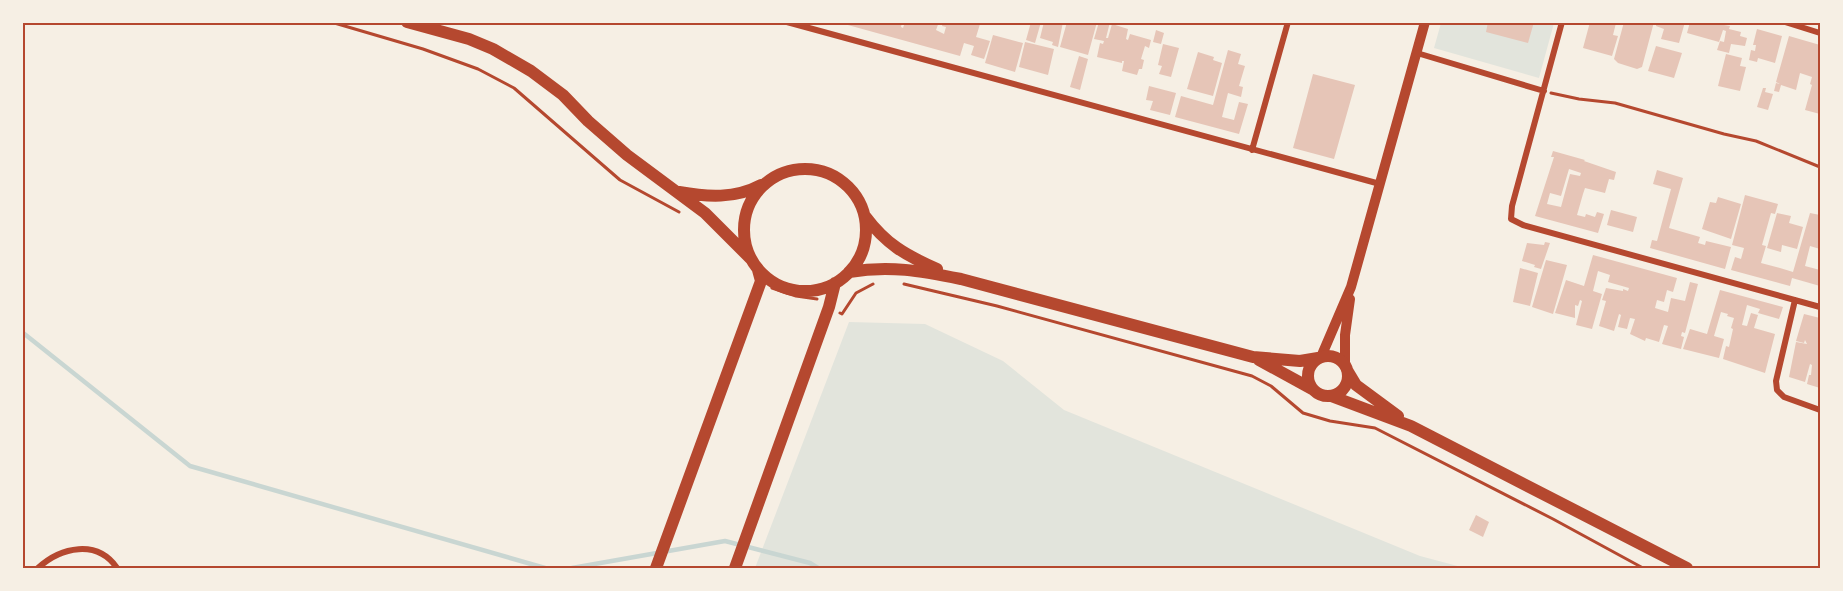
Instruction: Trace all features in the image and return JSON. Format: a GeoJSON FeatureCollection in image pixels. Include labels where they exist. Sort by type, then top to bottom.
{"type":"FeatureCollection","features":[{"type":"Feature","properties":{"kind":"main road"},"geometry":{"type":"LineString","coordinates":[[407,22],[469,39],[493,49],[531,71],[562,95],[627,155],[715,222],[751,259]]}},
{"type":"Feature","properties":{"kind":"main road"},"geometry":{"type":"LineString","coordinates":[[674,191],[697,195],[730,195],[751,190],[783,172],[803,168],[824,171],[842,181],[849,188],[856,196],[864,215],[878,232],[899,251],[961,279]]}},
{"type":"Feature","properties":{"kind":"main road"},"geometry":{"type":"LineString","coordinates":[[765,183],[752,199],[745,218],[744,239],[760,276],[786,289],[820,290],[835,283],[849,272],[861,255],[866,236],[864,215]]}},
{"type":"Feature","properties":{"kind":"main road"},"geometry":{"type":"LineString","coordinates":[[849,272],[891,268],[961,279],[1253,357],[1300,361],[1326,356],[1337,358],[1346,367],[1356,385],[1411,426]]}},
{"type":"Feature","properties":{"kind":"main road"},"geometry":{"type":"LineString","coordinates":[[656,568],[760,276]]}},
{"type":"Feature","properties":{"kind":"main road"},"geometry":{"type":"LineString","coordinates":[[735,568],[829,307],[835,283]]}},
{"type":"Feature","properties":{"kind":"main road"},"geometry":{"type":"LineString","coordinates":[[1253,357],[1324,396],[1331,396],[1411,426],[1687,568]]}},
{"type":"Feature","properties":{"kind":"main road"},"geometry":{"type":"LineString","coordinates":[[1312,388],[1308,375],[1309,369],[1320,358]]}},
{"type":"Feature","properties":{"kind":"main road"},"geometry":{"type":"LineString","coordinates":[[1331,396],[1338,393],[1346,383],[1346,367]]}},
{"type":"Feature","properties":{"kind":"street"},"geometry":{"type":"LineString","coordinates":[[787,22],[1380,184]]}},
{"type":"Feature","properties":{"kind":"street"},"geometry":{"type":"LineString","coordinates":[[1252,150],[1288,22]]}},
{"type":"Feature","properties":{"kind":"street"},"geometry":{"type":"LineString","coordinates":[[1320,358],[1351,287],[1425,22]]}},
{"type":"Feature","properties":{"kind":"street"},"geometry":{"type":"LineString","coordinates":[[1562,22],[1512,206],[1511,219],[1523,225],[1821,307]]}},
{"type":"Feature","properties":{"kind":"street"},"geometry":{"type":"LineString","coordinates":[[1785,22],[1821,33]]}},
{"type":"Feature","properties":{"kind":"street"},"geometry":{"type":"LineString","coordinates":[[1417,53],[1544,91]]}},
{"type":"Feature","properties":{"kind":"street"},"geometry":{"type":"LineString","coordinates":[[1346,367],[1346,335],[1351,287]]}},
{"type":"Feature","properties":{"kind":"street"},"geometry":{"type":"LineString","coordinates":[[1795,300],[1776,381],[1777,390],[1784,397],[1821,410]]}},
{"type":"Feature","properties":{"kind":"street"},"geometry":{"type":"LineString","coordinates":[[38,568],[55,555],[76,549],[99,553],[117,568]]}},
{"type":"Feature","properties":{"kind":"path"},"geometry":{"type":"LineString","coordinates":[[330,22],[423,49],[478,69],[514,88],[620,180],[680,212]]}},
{"type":"Feature","properties":{"kind":"path"},"geometry":{"type":"LineString","coordinates":[[1544,91],[1580,99],[1615,103],[1756,141],[1821,167]]}},
{"type":"Feature","properties":{"kind":"path"},"geometry":{"type":"LineString","coordinates":[[760,276],[774,290],[823,300],[829,307],[842,314],[856,293],[871,284],[880,284]]}},
{"type":"Feature","properties":{"kind":"path"},"geometry":{"type":"LineString","coordinates":[[897,283],[996,306],[1252,376],[1271,386],[1302,413],[1330,421],[1376,428],[1644,568]]}},
{"type":"Feature","properties":{"kind":"shaded area"},"geometry":{"type":"Polygon","coordinates":[[[1441,23],[1554,23],[1539,78],[1434,48],[1441,23]]]}},
{"type":"Feature","properties":{"kind":"shaded area"},"geometry":{"type":"Polygon","coordinates":[[[849,322],[925,324],[1003,361],[1064,410],[1420,556],[1465,568],[755,568],[849,322]]]}},
{"type":"Feature","properties":{"kind":"building"},"geometry":{"type":"Polygon","coordinates":[[[837,22],[902,22],[901,27],[903,28],[905,22],[939,22],[936,30],[944,34],[946,27],[942,26],[943,22],[974,22],[980,24],[976,37],[990,41],[984,59],[971,55],[974,46],[964,43],[960,56],[837,22]]]}},
{"type":"Feature","properties":{"kind":"building"},"geometry":{"type":"Polygon","coordinates":[[[1031,22],[1041,22],[1035,43],[1026,40],[1031,22]]]}},
{"type":"Feature","properties":{"kind":"building"},"geometry":{"type":"Polygon","coordinates":[[[1044,22],[1063,22],[1058,47],[1052,45],[1053,42],[1040,38],[1044,22]]]}},
{"type":"Feature","properties":{"kind":"building"},"geometry":{"type":"Polygon","coordinates":[[[1067,22],[1097,22],[1088,55],[1060,47],[1067,22]]]}},
{"type":"Feature","properties":{"kind":"building"},"geometry":{"type":"Polygon","coordinates":[[[1099,22],[1110,22],[1106,38],[1108,38],[1112,24],[1128,29],[1126,39],[1128,40],[1130,34],[1151,40],[1149,48],[1145,46],[1141,59],[1144,60],[1142,69],[1139,69],[1137,75],[1122,71],[1124,61],[1122,63],[1097,57],[1100,43],[1103,44],[1104,41],[1094,39],[1099,22]]]}},
{"type":"Feature","properties":{"kind":"building"},"geometry":{"type":"Polygon","coordinates":[[[1488,22],[1534,22],[1528,43],[1486,32],[1488,22]]]}},
{"type":"Feature","properties":{"kind":"building"},"geometry":{"type":"Polygon","coordinates":[[[1590,22],[1622,22],[1621,25],[1616,23],[1613,35],[1618,36],[1612,56],[1583,48],[1590,22]]]}},
{"type":"Feature","properties":{"kind":"building"},"geometry":{"type":"Polygon","coordinates":[[[1624,22],[1654,22],[1642,67],[1637,69],[1618,63],[1614,59],[1624,22]]]}},
{"type":"Feature","properties":{"kind":"building"},"geometry":{"type":"Polygon","coordinates":[[[1657,22],[1685,22],[1679,43],[1661,39],[1664,29],[1656,26],[1657,22]]]}},
{"type":"Feature","properties":{"kind":"building"},"geometry":{"type":"Polygon","coordinates":[[[1690,22],[1725,22],[1724,25],[1730,26],[1729,29],[1741,32],[1740,36],[1747,38],[1745,46],[1731,44],[1729,53],[1717,50],[1720,41],[1724,42],[1726,31],[1723,30],[1719,42],[1687,33],[1690,22]]]}},
{"type":"Feature","properties":{"kind":"building"},"geometry":{"type":"Polygon","coordinates":[[[1757,29],[1782,36],[1775,63],[1758,58],[1757,62],[1749,60],[1751,50],[1755,51],[1756,45],[1753,45],[1757,29]]]}},
{"type":"Feature","properties":{"kind":"building"},"geometry":{"type":"Polygon","coordinates":[[[1156,30],[1164,33],[1161,44],[1153,42],[1156,30]]]}},
{"type":"Feature","properties":{"kind":"building"},"geometry":{"type":"Polygon","coordinates":[[[993,35],[1023,43],[1015,72],[985,63],[993,35]]]}},
{"type":"Feature","properties":{"kind":"building"},"geometry":{"type":"Polygon","coordinates":[[[1789,36],[1820,45],[1820,114],[1805,110],[1812,77],[1800,73],[1796,90],[1781,85],[1779,92],[1774,91],[1776,83],[1780,84],[1776,82],[1789,36]]]}},
{"type":"Feature","properties":{"kind":"building"},"geometry":{"type":"Polygon","coordinates":[[[1025,42],[1054,49],[1048,75],[1019,67],[1025,42]]]}},
{"type":"Feature","properties":{"kind":"building"},"geometry":{"type":"Polygon","coordinates":[[[1163,44],[1179,48],[1171,77],[1159,74],[1162,66],[1158,65],[1163,44]]]}},
{"type":"Feature","properties":{"kind":"building"},"geometry":{"type":"Polygon","coordinates":[[[1656,46],[1682,53],[1674,78],[1648,71],[1656,46]]]}},
{"type":"Feature","properties":{"kind":"building"},"geometry":{"type":"Polygon","coordinates":[[[1228,50],[1241,54],[1238,64],[1245,66],[1239,86],[1243,87],[1241,97],[1228,93],[1222,117],[1234,120],[1239,102],[1248,104],[1239,134],[1175,117],[1181,96],[1213,105],[1228,50]]]}},
{"type":"Feature","properties":{"kind":"building"},"geometry":{"type":"Polygon","coordinates":[[[1198,52],[1214,57],[1213,60],[1222,63],[1213,96],[1187,89],[1198,52]]]}},
{"type":"Feature","properties":{"kind":"building"},"geometry":{"type":"Polygon","coordinates":[[[1726,54],[1742,58],[1740,66],[1746,67],[1740,91],[1718,86],[1726,54]]]}},
{"type":"Feature","properties":{"kind":"building"},"geometry":{"type":"Polygon","coordinates":[[[1079,56],[1088,59],[1080,90],[1070,87],[1079,56]]]}},
{"type":"Feature","properties":{"kind":"building"},"geometry":{"type":"Polygon","coordinates":[[[1313,74],[1355,85],[1334,159],[1293,148],[1313,74]]]}},
{"type":"Feature","properties":{"kind":"building"},"geometry":{"type":"Polygon","coordinates":[[[1149,86],[1176,93],[1170,115],[1150,110],[1153,101],[1146,100],[1149,86]]]}},
{"type":"Feature","properties":{"kind":"building"},"geometry":{"type":"Polygon","coordinates":[[[1763,88],[1766,88],[1765,92],[1773,94],[1768,110],[1757,107],[1763,88]]]}},
{"type":"Feature","properties":{"kind":"building"},"geometry":{"type":"Polygon","coordinates":[[[1553,151],[1616,172],[1614,180],[1609,179],[1605,193],[1585,188],[1583,194],[1577,215],[1585,217],[1586,214],[1595,217],[1597,212],[1604,214],[1598,233],[1535,216],[1554,157],[1551,157],[1553,151]],[[1569,169],[1561,196],[1550,193],[1547,204],[1561,207],[1570,174],[1580,176],[1581,173],[1569,169]]]}},
{"type":"Feature","properties":{"kind":"building"},"geometry":{"type":"Polygon","coordinates":[[[1657,170],[1683,178],[1669,228],[1700,237],[1698,243],[1705,245],[1706,241],[1731,247],[1725,269],[1650,248],[1652,240],[1657,241],[1671,189],[1653,184],[1657,170]]]}},
{"type":"Feature","properties":{"kind":"building"},"geometry":{"type":"Polygon","coordinates":[[[1745,195],[1778,204],[1775,214],[1771,213],[1762,245],[1766,246],[1761,263],[1793,272],[1810,213],[1820,215],[1820,249],[1810,246],[1805,266],[1820,270],[1820,286],[1792,278],[1790,286],[1731,270],[1735,257],[1741,259],[1744,248],[1732,245],[1745,195]]]}},
{"type":"Feature","properties":{"kind":"building"},"geometry":{"type":"Polygon","coordinates":[[[1718,197],[1741,204],[1731,239],[1702,229],[1710,202],[1716,203],[1718,197]]]}},
{"type":"Feature","properties":{"kind":"building"},"geometry":{"type":"Polygon","coordinates":[[[1611,210],[1637,217],[1633,232],[1607,225],[1611,210]]]}},
{"type":"Feature","properties":{"kind":"building"},"geometry":{"type":"Polygon","coordinates":[[[1777,213],[1791,216],[1789,223],[1803,227],[1797,249],[1782,245],[1781,252],[1767,248],[1777,213]]]}},
{"type":"Feature","properties":{"kind":"building"},"geometry":{"type":"Polygon","coordinates":[[[1545,242],[1550,243],[1541,269],[1522,261],[1527,243],[1544,245],[1545,242]]]}},
{"type":"Feature","properties":{"kind":"building"},"geometry":{"type":"Polygon","coordinates":[[[1593,255],[1677,278],[1673,292],[1667,290],[1664,302],[1657,300],[1655,308],[1668,312],[1671,298],[1685,301],[1690,282],[1698,284],[1685,333],[1682,332],[1681,336],[1684,337],[1681,349],[1662,344],[1668,326],[1664,325],[1659,342],[1646,338],[1645,341],[1630,334],[1635,319],[1630,318],[1627,329],[1618,327],[1621,315],[1619,314],[1614,331],[1599,326],[1606,301],[1602,300],[1606,288],[1628,291],[1629,288],[1608,282],[1610,275],[1598,271],[1593,291],[1602,294],[1592,329],[1576,325],[1582,301],[1580,300],[1578,306],[1575,305],[1575,318],[1555,313],[1566,280],[1584,286],[1593,255]]]}},
{"type":"Feature","properties":{"kind":"building"},"geometry":{"type":"Polygon","coordinates":[[[1546,260],[1567,265],[1553,314],[1532,307],[1546,260]]]}},
{"type":"Feature","properties":{"kind":"building"},"geometry":{"type":"Polygon","coordinates":[[[1520,268],[1538,273],[1530,306],[1513,302],[1520,268]]]}},
{"type":"Feature","properties":{"kind":"building"},"geometry":{"type":"Polygon","coordinates":[[[1720,290],[1783,307],[1779,319],[1758,313],[1760,309],[1747,305],[1742,325],[1747,326],[1751,313],[1758,315],[1754,328],[1775,334],[1765,373],[1723,359],[1726,346],[1729,347],[1733,329],[1731,328],[1734,318],[1727,316],[1728,314],[1721,312],[1714,336],[1724,339],[1719,358],[1683,349],[1690,329],[1707,334],[1720,290]]]}},
{"type":"Feature","properties":{"kind":"building"},"geometry":{"type":"Polygon","coordinates":[[[1804,314],[1820,318],[1820,388],[1807,384],[1809,375],[1811,375],[1812,365],[1810,364],[1805,382],[1789,377],[1796,342],[1807,344],[1805,340],[1804,343],[1796,341],[1804,314]]]}},
{"type":"Feature","properties":{"kind":"building"},"geometry":{"type":"Polygon","coordinates":[[[1476,515],[1489,522],[1483,537],[1469,530],[1476,515]]]}},
{"type":"Feature","properties":{"kind":"waterway"},"geometry":{"type":"LineString","coordinates":[[22,332],[190,466],[545,568]]}},
{"type":"Feature","properties":{"kind":"waterway"},"geometry":{"type":"LineString","coordinates":[[572,568],[725,541],[810,563],[818,568]]}}]}
